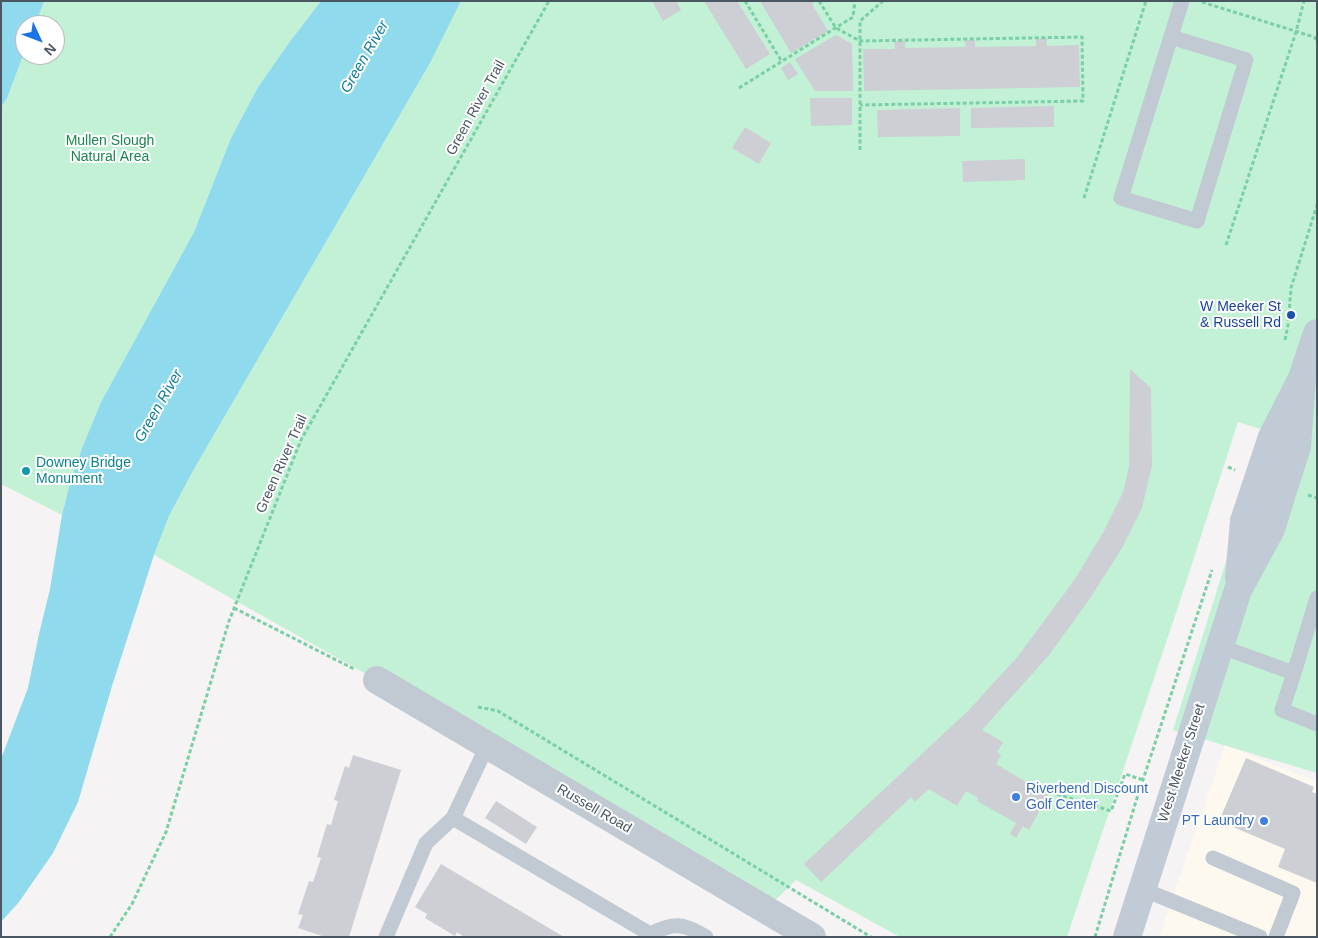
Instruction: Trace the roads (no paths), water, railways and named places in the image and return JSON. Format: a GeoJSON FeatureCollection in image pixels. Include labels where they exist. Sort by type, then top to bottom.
{"type":"FeatureCollection","features":[{"type":"Feature","properties":{"kind":"main road","name":"West Meeker Street"},"geometry":{"type":"LineString","coordinates":[[1127,937],[1238,590],[1271,528],[1297,448],[1302,378],[1317,333]]}},
{"type":"Feature","properties":{"kind":"street","name":"Russell Road"},"geometry":{"type":"LineString","coordinates":[[377,680],[812,937]]}},
{"type":"Feature","properties":{"kind":"lane"},"geometry":{"type":"LineString","coordinates":[[1171,37],[1246,60],[1197,221],[1122,198],[1171,37],[1182,1]]}},
{"type":"Feature","properties":{"kind":"lane"},"geometry":{"type":"LineString","coordinates":[[1317,598],[1282,710],[1317,724]]}},
{"type":"Feature","properties":{"kind":"lane"},"geometry":{"type":"LineString","coordinates":[[1219,646],[1294,673]]}},
{"type":"Feature","properties":{"kind":"lane"},"geometry":{"type":"LineString","coordinates":[[386,937],[426,843],[453,818],[487,746]]}},
{"type":"Feature","properties":{"kind":"lane"},"geometry":{"type":"LineString","coordinates":[[453,818],[648,935],[666,926],[683,925],[706,937]]}},
{"type":"Feature","properties":{"kind":"lane"},"geometry":{"type":"LineString","coordinates":[[1214,858],[1293,893],[1276,937]]}},
{"type":"Feature","properties":{"kind":"lane"},"geometry":{"type":"LineString","coordinates":[[1142,889],[1260,937]]}},
{"type":"Feature","properties":{"kind":"water"},"geometry":{"type":"Polygon","coordinates":[[[1,1],[44,1],[39,15],[15,15],[15,65],[19,65],[7,98],[1,107],[1,1]]]}},
{"type":"Feature","properties":{"kind":"water","name":"Green River"},"geometry":{"type":"Polygon","coordinates":[[[321,1],[461,1],[430,63],[194,469],[169,516],[154,555],[112,686],[78,802],[53,853],[19,902],[1,922],[1,759],[28,688],[50,589],[62,515],[82,448],[101,402],[194,232],[231,138],[258,87],[321,1]]]}},
{"type":"Feature","properties":{"kind":"place","name":"W Meeker St & Russell Rd"},"geometry":{"type":"Point","coordinates":[1291,315]}},
{"type":"Feature","properties":{"kind":"place","name":"Downey Bridge Monument"},"geometry":{"type":"Point","coordinates":[26,471]}},
{"type":"Feature","properties":{"kind":"place","name":"Riverbend Discount Golf Center"},"geometry":{"type":"Point","coordinates":[1016,797]}},
{"type":"Feature","properties":{"kind":"place","name":"PT Laundry"},"geometry":{"type":"Point","coordinates":[1264,821]}},
{"type":"Feature","properties":{"kind":"park label","name":"Mullen Slough Natural Area"},"geometry":{"type":"Point","coordinates":[110,150]}}]}
